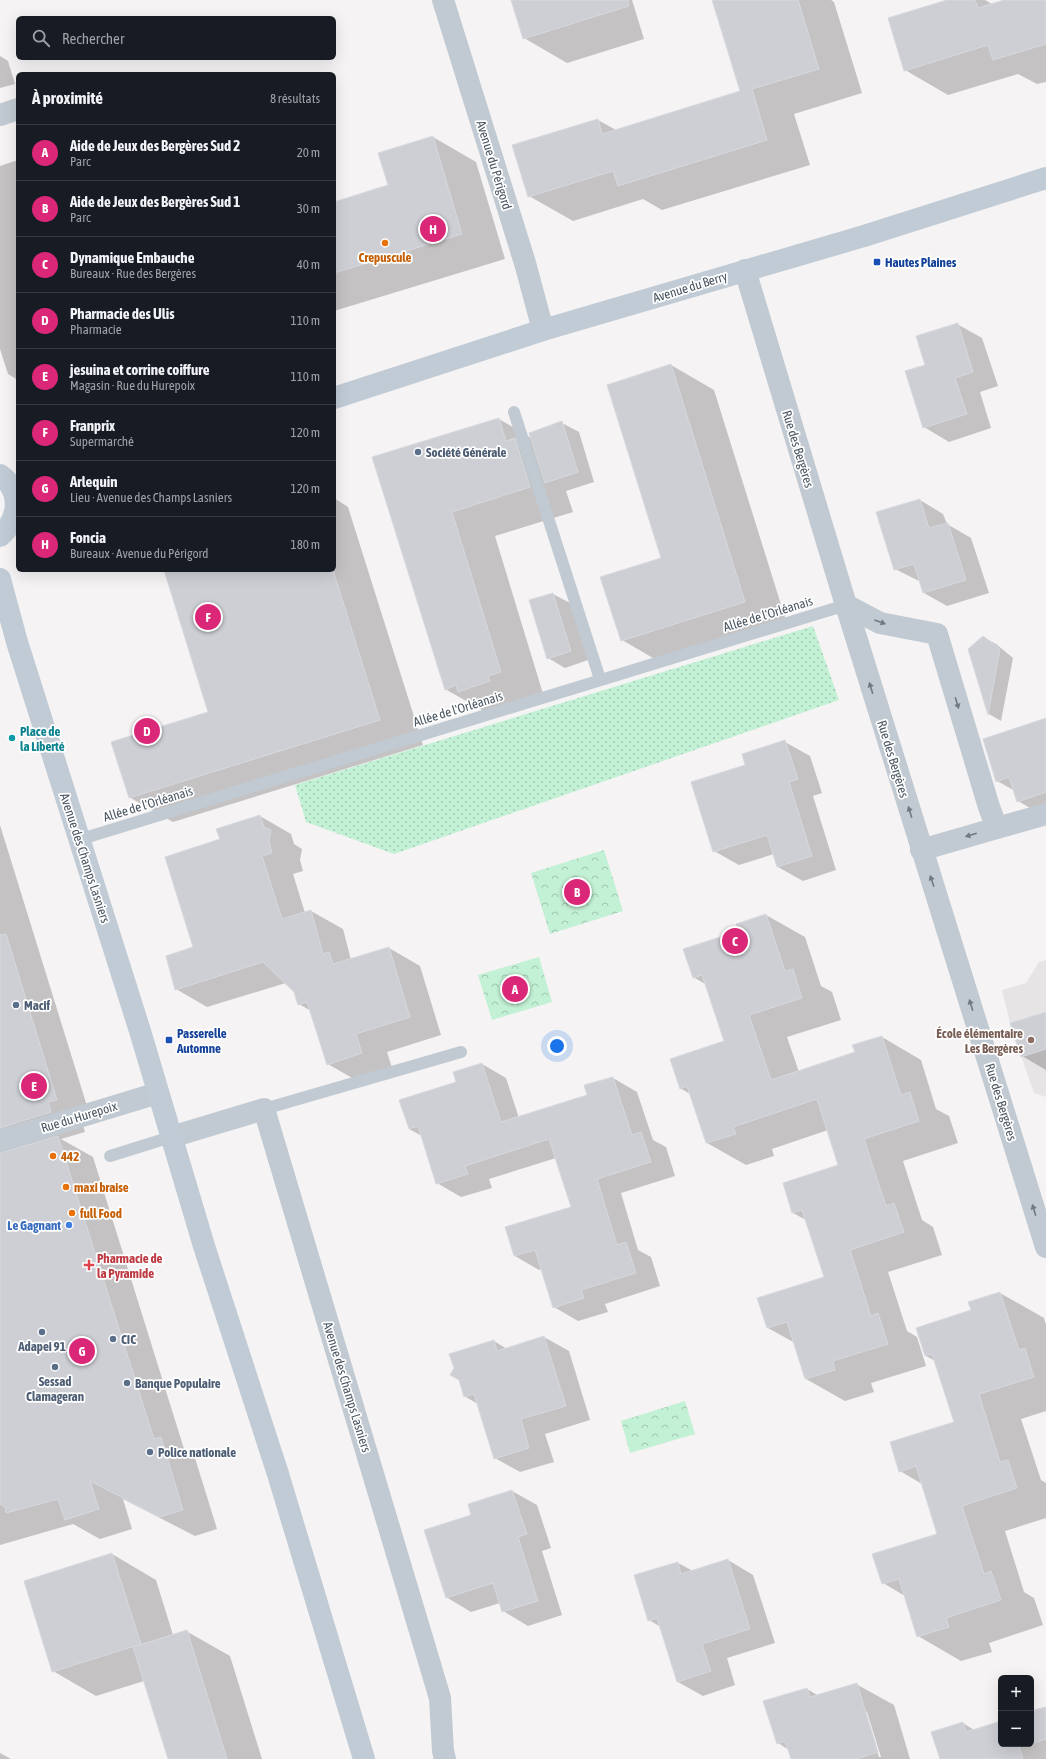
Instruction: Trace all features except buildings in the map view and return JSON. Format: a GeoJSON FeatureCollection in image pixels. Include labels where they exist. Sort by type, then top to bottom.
{"type":"FeatureCollection","features":[{"type":"Feature","properties":{"kind":"street","name":"Avenue du Périgord"},"geometry":{"type":"LineString","coordinates":[[443,0],[525,264],[543,330]]}},
{"type":"Feature","properties":{"kind":"street"},"geometry":{"type":"LineString","coordinates":[[0,115],[16,110]]}},
{"type":"Feature","properties":{"kind":"street","name":"Avenue du Berry"},"geometry":{"type":"LineString","coordinates":[[336,397],[543,330],[864,236],[1046,178]]}},
{"type":"Feature","properties":{"kind":"street","name":"Rue des Bergères"},"geometry":{"type":"LineString","coordinates":[[745,270],[846,605],[1046,1247]]}},
{"type":"Feature","properties":{"kind":"street"},"geometry":{"type":"LineString","coordinates":[[0,475],[9,483],[16,493],[14,516],[9,527],[0,536]]}},
{"type":"Feature","properties":{"kind":"street","name":"Avenue des Champs Lasniers"},"geometry":{"type":"LineString","coordinates":[[0,579],[17,642],[78,840],[140,1031],[204,1246],[278,1474],[364,1759]]}},
{"type":"Feature","properties":{"kind":"street"},"geometry":{"type":"LineString","coordinates":[[846,605],[880,623],[937,634],[989,807],[997,828]]}},
{"type":"Feature","properties":{"kind":"street"},"geometry":{"type":"LineString","coordinates":[[922,850],[1046,814]]}},
{"type":"Feature","properties":{"kind":"street","name":"Rue du Hurepoix"},"geometry":{"type":"LineString","coordinates":[[0,1141],[158,1093]]}},
{"type":"Feature","properties":{"kind":"street"},"geometry":{"type":"LineString","coordinates":[[171,1137],[264,1109]]}},
{"type":"Feature","properties":{"kind":"street","name":"Avenue des Champs Lasniers"},"geometry":{"type":"LineString","coordinates":[[264,1109],[440,1698],[443,1751],[445,1759]]}},
{"type":"Feature","properties":{"kind":"lane"},"geometry":{"type":"LineString","coordinates":[[514,412],[600,679]]}},
{"type":"Feature","properties":{"kind":"lane","name":"Allée de l'Orléanais"},"geometry":{"type":"LineString","coordinates":[[78,840],[600,679],[846,605]]}},
{"type":"Feature","properties":{"kind":"lane"},"geometry":{"type":"LineString","coordinates":[[264,1109],[461,1052]]}},
{"type":"Feature","properties":{"kind":"lane"},"geometry":{"type":"LineString","coordinates":[[110,1156],[171,1137]]}},
{"type":"Feature","properties":{"kind":"shaded area","name":"École élémentaire Les Bergères"},"geometry":{"type":"Polygon","coordinates":[[[1046,960],[1046,1097],[1034,1093],[1010,1023],[1002,990],[1026,983],[1039,962],[1046,960]]]}},
{"type":"Feature","properties":{"kind":"green space"},"geometry":{"type":"Polygon","coordinates":[[[813,626],[839,700],[394,854],[306,822],[295,785],[813,626]]]}},
{"type":"Feature","properties":{"kind":"green space"},"geometry":{"type":"Polygon","coordinates":[[[604,850],[623,911],[550,934],[531,873],[604,850]]]}},
{"type":"Feature","properties":{"kind":"green space"},"geometry":{"type":"Polygon","coordinates":[[[539,957],[552,1002],[492,1020],[478,975],[539,957]]]}},
{"type":"Feature","properties":{"kind":"green space"},"geometry":{"type":"Polygon","coordinates":[[[685,1401],[695,1434],[630,1453],[621,1421],[685,1401]]]}},
{"type":"Feature","properties":{"kind":"place","name":"Foncia"},"geometry":{"type":"Point","coordinates":[433,229]}},
{"type":"Feature","properties":{"kind":"place","name":"Crepuscule"},"geometry":{"type":"Point","coordinates":[385,243]}},
{"type":"Feature","properties":{"kind":"place","name":"Hautes Plaines"},"geometry":{"type":"Point","coordinates":[877,262]}},
{"type":"Feature","properties":{"kind":"place","name":"Société Générale"},"geometry":{"type":"Point","coordinates":[418,452]}},
{"type":"Feature","properties":{"kind":"place","name":"Franprix"},"geometry":{"type":"Point","coordinates":[208,617]}},
{"type":"Feature","properties":{"kind":"place","name":"Pharmacie des Ulis"},"geometry":{"type":"Point","coordinates":[147,731]}},
{"type":"Feature","properties":{"kind":"place","name":"Place de la Liberté"},"geometry":{"type":"Point","coordinates":[12,738]}},
{"type":"Feature","properties":{"kind":"place","name":"Aide de Jeux des Bergères Sud 1"},"geometry":{"type":"Point","coordinates":[577,892]}},
{"type":"Feature","properties":{"kind":"place","name":"Dynamique Embauche"},"geometry":{"type":"Point","coordinates":[735,941]}},
{"type":"Feature","properties":{"kind":"place","name":"Aide de Jeux des Bergères Sud 2"},"geometry":{"type":"Point","coordinates":[515,989]}},
{"type":"Feature","properties":{"kind":"place","name":"Macif"},"geometry":{"type":"Point","coordinates":[16,1005]}},
{"type":"Feature","properties":{"kind":"place","name":"Passerelle Automne"},"geometry":{"type":"Point","coordinates":[169,1040]}},
{"type":"Feature","properties":{"kind":"place","name":"École élémentaire Les Bergères"},"geometry":{"type":"Point","coordinates":[1031,1040]}},
{"type":"Feature","properties":{"kind":"place","name":"jesuina et corrine coiffure"},"geometry":{"type":"Point","coordinates":[34,1086]}},
{"type":"Feature","properties":{"kind":"place","name":"442"},"geometry":{"type":"Point","coordinates":[53,1156]}},
{"type":"Feature","properties":{"kind":"place","name":"maxi braise"},"geometry":{"type":"Point","coordinates":[66,1187]}},
{"type":"Feature","properties":{"kind":"place","name":"full Food"},"geometry":{"type":"Point","coordinates":[72,1213]}},
{"type":"Feature","properties":{"kind":"place","name":"Le Gagnant"},"geometry":{"type":"Point","coordinates":[69,1225]}},
{"type":"Feature","properties":{"kind":"place","name":"Pharmacie de la Pyramide"},"geometry":{"type":"Point","coordinates":[89,1265]}},
{"type":"Feature","properties":{"kind":"place","name":"Adapei 91"},"geometry":{"type":"Point","coordinates":[42,1332]}},
{"type":"Feature","properties":{"kind":"place","name":"CIC"},"geometry":{"type":"Point","coordinates":[113,1339]}},
{"type":"Feature","properties":{"kind":"place","name":"Arlequin"},"geometry":{"type":"Point","coordinates":[82,1351]}},
{"type":"Feature","properties":{"kind":"place","name":"Sessad Clamageran"},"geometry":{"type":"Point","coordinates":[55,1367]}},
{"type":"Feature","properties":{"kind":"place","name":"Banque Populaire"},"geometry":{"type":"Point","coordinates":[127,1383]}},
{"type":"Feature","properties":{"kind":"place","name":"Police nationale"},"geometry":{"type":"Point","coordinates":[150,1452]}}]}
